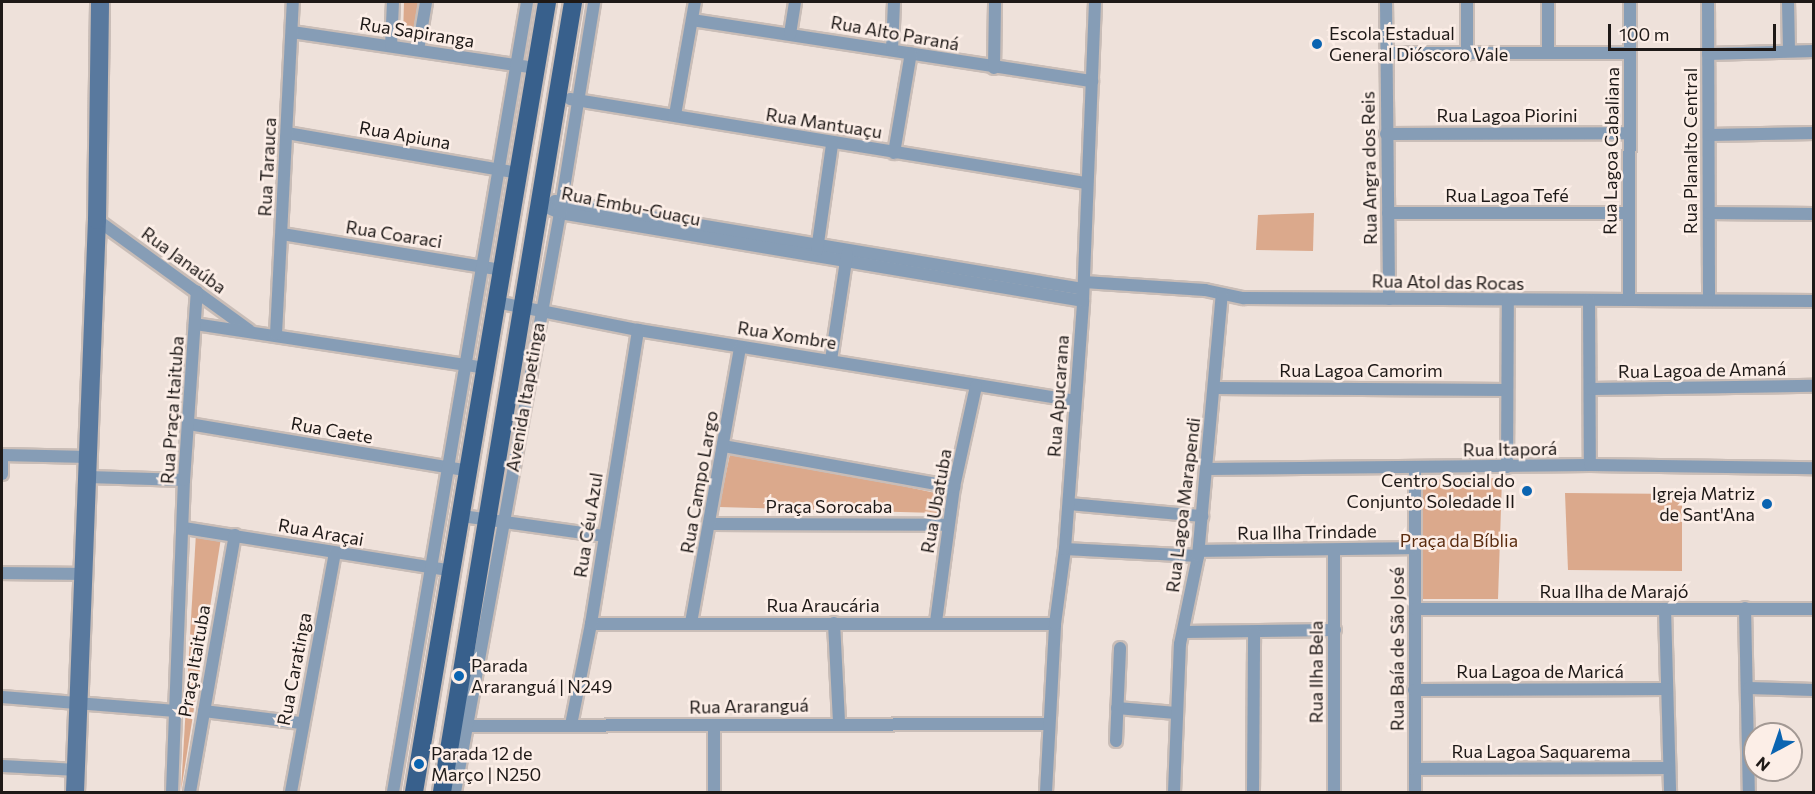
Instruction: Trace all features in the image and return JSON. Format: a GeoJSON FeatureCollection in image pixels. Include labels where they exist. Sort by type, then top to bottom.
{"type":"FeatureCollection","features":[{"type":"Feature","properties":{"kind":"main road"},"geometry":{"type":"LineString","coordinates":[[75,792],[97,220],[100,2]]}},
{"type":"Feature","properties":{"kind":"main road"},"geometry":{"type":"LineString","coordinates":[[414,792],[547,2]]}},
{"type":"Feature","properties":{"kind":"main road","name":"Avenida Itapetinga"},"geometry":{"type":"LineString","coordinates":[[442,792],[450,726],[495,519],[531,310],[539,204],[573,2]]}},
{"type":"Feature","properties":{"kind":"main road"},"geometry":{"type":"LineString","coordinates":[[513,199],[539,204]]}},
{"type":"Feature","properties":{"kind":"street","name":"Rua Tarauca"},"geometry":{"type":"LineString","coordinates":[[276,334],[293,2]]}},
{"type":"Feature","properties":{"kind":"street"},"geometry":{"type":"LineString","coordinates":[[391,46],[393,2]]}},
{"type":"Feature","properties":{"kind":"street"},"geometry":{"type":"LineString","coordinates":[[418,50],[426,2]]}},
{"type":"Feature","properties":{"kind":"street"},"geometry":{"type":"LineString","coordinates":[[393,792],[448,468],[463,364],[527,2]]}},
{"type":"Feature","properties":{"kind":"street","name":"Avenida Itapetinga"},"geometry":{"type":"LineString","coordinates":[[531,310],[560,213],[576,100],[594,2]]}},
{"type":"Feature","properties":{"kind":"street"},"geometry":{"type":"LineString","coordinates":[[675,115],[695,2]]}},
{"type":"Feature","properties":{"kind":"street"},"geometry":{"type":"LineString","coordinates":[[790,34],[795,2]]}},
{"type":"Feature","properties":{"kind":"street"},"geometry":{"type":"LineString","coordinates":[[892,50],[894,2]]}},
{"type":"Feature","properties":{"kind":"street"},"geometry":{"type":"LineString","coordinates":[[994,68],[995,2]]}},
{"type":"Feature","properties":{"kind":"street","name":"Rua Apucarana"},"geometry":{"type":"LineString","coordinates":[[1046,792],[1055,624],[1069,504],[1083,291],[1095,2]]}},
{"type":"Feature","properties":{"kind":"street","name":"Rua Angra dos Reis"},"geometry":{"type":"LineString","coordinates":[[1386,2],[1389,299]]}},
{"type":"Feature","properties":{"kind":"street"},"geometry":{"type":"LineString","coordinates":[[1467,2],[1467,54]]}},
{"type":"Feature","properties":{"kind":"street"},"geometry":{"type":"LineString","coordinates":[[1548,2],[1548,53]]}},
{"type":"Feature","properties":{"kind":"street","name":"Rua Lagoa Cabaliana"},"geometry":{"type":"LineString","coordinates":[[1629,300],[1627,213],[1630,2]]}},
{"type":"Feature","properties":{"kind":"street","name":"Rua Planalto Central"},"geometry":{"type":"LineString","coordinates":[[1708,2],[1709,299]]}},
{"type":"Feature","properties":{"kind":"street"},"geometry":{"type":"LineString","coordinates":[[1788,2],[1789,51]]}},
{"type":"Feature","properties":{"kind":"street","name":"Rua Alto Paraná"},"geometry":{"type":"LineString","coordinates":[[692,20],[994,68],[1092,81]]}},
{"type":"Feature","properties":{"kind":"street","name":"Rua Sapiranga"},"geometry":{"type":"LineString","coordinates":[[292,32],[536,68]]}},
{"type":"Feature","properties":{"kind":"street"},"geometry":{"type":"LineString","coordinates":[[1708,54],[1814,51]]}},
{"type":"Feature","properties":{"kind":"street"},"geometry":{"type":"LineString","coordinates":[[1387,52],[1630,53]]}},
{"type":"Feature","properties":{"kind":"street"},"geometry":{"type":"LineString","coordinates":[[894,153],[911,53]]}},
{"type":"Feature","properties":{"kind":"street","name":"Rua Mantuaçu"},"geometry":{"type":"LineString","coordinates":[[557,96],[832,144],[1086,183]]}},
{"type":"Feature","properties":{"kind":"street","name":"Rua Apiuna"},"geometry":{"type":"LineString","coordinates":[[286,133],[518,173]]}},
{"type":"Feature","properties":{"kind":"street","name":"Rua Lagoa Piorini"},"geometry":{"type":"LineString","coordinates":[[1386,134],[1629,133]]}},
{"type":"Feature","properties":{"kind":"street"},"geometry":{"type":"LineString","coordinates":[[1709,135],[1814,133]]}},
{"type":"Feature","properties":{"kind":"street"},"geometry":{"type":"LineString","coordinates":[[817,257],[832,144]]}},
{"type":"Feature","properties":{"kind":"street","name":"Rua Embu-Guaçu"},"geometry":{"type":"LineString","coordinates":[[539,204],[562,200],[1083,291]]}},
{"type":"Feature","properties":{"kind":"street","name":"Rua Embu-Guaçu"},"geometry":{"type":"LineString","coordinates":[[539,204],[560,213],[846,262],[1083,291]]}},
{"type":"Feature","properties":{"kind":"street","name":"Rua Lagoa Tefé"},"geometry":{"type":"LineString","coordinates":[[1388,213],[1627,213]]}},
{"type":"Feature","properties":{"kind":"street"},"geometry":{"type":"LineString","coordinates":[[1709,213],[1814,214]]}},
{"type":"Feature","properties":{"kind":"street","name":"Rua Janaúba"},"geometry":{"type":"LineString","coordinates":[[97,220],[250,330]]}},
{"type":"Feature","properties":{"kind":"street","name":"Rua Coaraci"},"geometry":{"type":"LineString","coordinates":[[282,234],[501,270]]}},
{"type":"Feature","properties":{"kind":"street"},"geometry":{"type":"LineString","coordinates":[[831,360],[848,249]]}},
{"type":"Feature","properties":{"kind":"street"},"geometry":{"type":"LineString","coordinates":[[195,324],[197,291]]}},
{"type":"Feature","properties":{"kind":"street","name":"Rua Atol das Rocas"},"geometry":{"type":"LineString","coordinates":[[1083,291],[1222,294],[1244,298],[1508,302],[1709,299],[1814,301]]}},
{"type":"Feature","properties":{"kind":"street","name":"Rua Lagoa Marapendi"},"geometry":{"type":"LineString","coordinates":[[1174,792],[1176,713],[1184,632],[1199,553],[1216,388],[1222,294]]}},
{"type":"Feature","properties":{"kind":"street"},"geometry":{"type":"LineString","coordinates":[[1589,300],[1590,465]]}},
{"type":"Feature","properties":{"kind":"street","name":"Rua Xombre"},"geometry":{"type":"LineString","coordinates":[[495,302],[638,330],[1074,401]]}},
{"type":"Feature","properties":{"kind":"street"},"geometry":{"type":"LineString","coordinates":[[1507,467],[1508,302]]}},
{"type":"Feature","properties":{"kind":"street","name":"Rua Praça Itaituba"},"geometry":{"type":"LineString","coordinates":[[172,792],[185,528],[184,480],[195,324],[250,330],[486,368]]}},
{"type":"Feature","properties":{"kind":"street","name":"Rua Céu Azul"},"geometry":{"type":"LineString","coordinates":[[570,725],[591,624],[638,330]]}},
{"type":"Feature","properties":{"kind":"street","name":"Rua Campo Largo"},"geometry":{"type":"LineString","coordinates":[[691,623],[711,524],[740,346]]}},
{"type":"Feature","properties":{"kind":"street","name":"Rua Ubatuba"},"geometry":{"type":"LineString","coordinates":[[936,622],[954,486],[976,386]]}},
{"type":"Feature","properties":{"kind":"street","name":"Rua Lagoa Camorim"},"geometry":{"type":"LineString","coordinates":[[1216,388],[1388,386],[1507,390]]}},
{"type":"Feature","properties":{"kind":"street","name":"Rua Lagoa de Amaná"},"geometry":{"type":"LineString","coordinates":[[1590,389],[1814,386]]}},
{"type":"Feature","properties":{"kind":"street","name":"Rua Caete"},"geometry":{"type":"LineString","coordinates":[[189,424],[469,471]]}},
{"type":"Feature","properties":{"kind":"street","name":"Praça Sorocaba"},"geometry":{"type":"LineString","coordinates":[[723,446],[954,486]]}},
{"type":"Feature","properties":{"kind":"street"},"geometry":{"type":"LineString","coordinates":[[2,474],[2,455],[88,457]]}},
{"type":"Feature","properties":{"kind":"street","name":"Rua Itaporá"},"geometry":{"type":"LineString","coordinates":[[1208,469],[1415,470],[1590,465],[1814,468]]}},
{"type":"Feature","properties":{"kind":"street","name":"Rua Baía de São José"},"geometry":{"type":"LineString","coordinates":[[1415,470],[1415,792]]}},
{"type":"Feature","properties":{"kind":"street"},"geometry":{"type":"LineString","coordinates":[[88,477],[184,480]]}},
{"type":"Feature","properties":{"kind":"street"},"geometry":{"type":"LineString","coordinates":[[1069,504],[1202,516]]}},
{"type":"Feature","properties":{"kind":"street"},"geometry":{"type":"LineString","coordinates":[[462,516],[604,536]]}},
{"type":"Feature","properties":{"kind":"street","name":"Avenida Itapetinga"},"geometry":{"type":"LineString","coordinates":[[455,792],[469,726],[495,519]]}},
{"type":"Feature","properties":{"kind":"street","name":"Praça Sorocaba"},"geometry":{"type":"LineString","coordinates":[[711,524],[948,525]]}},
{"type":"Feature","properties":{"kind":"street","name":"Rua Araçai"},"geometry":{"type":"LineString","coordinates":[[185,528],[452,571]]}},
{"type":"Feature","properties":{"kind":"street","name":"Praça Itaituba"},"geometry":{"type":"LineString","coordinates":[[190,792],[235,535]]}},
{"type":"Feature","properties":{"kind":"street","name":"Rua Ilha Trindade"},"geometry":{"type":"LineString","coordinates":[[1065,549],[1199,553],[1415,548]]}},
{"type":"Feature","properties":{"kind":"street","name":"Rua Ilha Bela"},"geometry":{"type":"LineString","coordinates":[[1334,551],[1334,792]]}},
{"type":"Feature","properties":{"kind":"street","name":"Rua Caratinga"},"geometry":{"type":"LineString","coordinates":[[291,792],[301,723],[335,553]]}},
{"type":"Feature","properties":{"kind":"street"},"geometry":{"type":"LineString","coordinates":[[2,573],[83,574]]}},
{"type":"Feature","properties":{"kind":"street"},"geometry":{"type":"LineString","coordinates":[[1745,608],[1749,688],[1749,792]]}},
{"type":"Feature","properties":{"kind":"street","name":"Rua Ilha de Marajó"},"geometry":{"type":"LineString","coordinates":[[1415,609],[1814,609]]}},
{"type":"Feature","properties":{"kind":"street"},"geometry":{"type":"LineString","coordinates":[[1665,609],[1670,792]]}},
{"type":"Feature","properties":{"kind":"street","name":"Rua Araucária"},"geometry":{"type":"LineString","coordinates":[[591,624],[936,622],[1055,624]]}},
{"type":"Feature","properties":{"kind":"street"},"geometry":{"type":"LineString","coordinates":[[834,623],[839,722]]}},
{"type":"Feature","properties":{"kind":"street"},"geometry":{"type":"LineString","coordinates":[[1184,632],[1335,630]]}},
{"type":"Feature","properties":{"kind":"street"},"geometry":{"type":"LineString","coordinates":[[1253,792],[1254,632]]}},
{"type":"Feature","properties":{"kind":"street"},"geometry":{"type":"LineString","coordinates":[[1116,741],[1120,648]]}},
{"type":"Feature","properties":{"kind":"street"},"geometry":{"type":"LineString","coordinates":[[1749,688],[1814,690]]}},
{"type":"Feature","properties":{"kind":"street","name":"Rua Lagoa de Maricá"},"geometry":{"type":"LineString","coordinates":[[1414,690],[1666,689]]}},
{"type":"Feature","properties":{"kind":"street"},"geometry":{"type":"LineString","coordinates":[[2,697],[175,711]]}},
{"type":"Feature","properties":{"kind":"street"},"geometry":{"type":"LineString","coordinates":[[1117,708],[1176,713]]}},
{"type":"Feature","properties":{"kind":"street"},"geometry":{"type":"LineString","coordinates":[[204,711],[301,723]]}},
{"type":"Feature","properties":{"kind":"street","name":"Rua Araranguá"},"geometry":{"type":"LineString","coordinates":[[450,726],[714,726],[839,722],[1049,723]]}},
{"type":"Feature","properties":{"kind":"street"},"geometry":{"type":"LineString","coordinates":[[714,726],[714,792]]}},
{"type":"Feature","properties":{"kind":"street"},"geometry":{"type":"LineString","coordinates":[[2,766],[76,770]]}},
{"type":"Feature","properties":{"kind":"street","name":"Rua Lagoa Saquarema"},"geometry":{"type":"LineString","coordinates":[[1414,769],[1668,768]]}},
{"type":"Feature","properties":{"kind":"green space"},"geometry":{"type":"Polygon","coordinates":[[[404,2],[420,2],[416,36],[403,36],[404,2]]]}},
{"type":"Feature","properties":{"kind":"green space"},"geometry":{"type":"Polygon","coordinates":[[[1314,213],[1313,251],[1256,250],[1258,215],[1314,213]]]}},
{"type":"Feature","properties":{"kind":"green space"},"geometry":{"type":"Polygon","coordinates":[[[731,449],[940,494],[937,513],[719,507],[731,449]]]}},
{"type":"Feature","properties":{"kind":"green space","name":"Praça da Bíblia"},"geometry":{"type":"Polygon","coordinates":[[[1502,478],[1498,599],[1420,599],[1418,480],[1502,478]]]}},
{"type":"Feature","properties":{"kind":"green space"},"geometry":{"type":"Polygon","coordinates":[[[1565,493],[1682,494],[1682,571],[1568,570],[1565,493]]]}},
{"type":"Feature","properties":{"kind":"green space"},"geometry":{"type":"Polygon","coordinates":[[[196,533],[221,538],[181,791],[196,533]]]}},
{"type":"Feature","properties":{"kind":"place","name":"Escola Estadual General Dióscoro Vale"},"geometry":{"type":"Point","coordinates":[1317,44]}},
{"type":"Feature","properties":{"kind":"place","name":"Centro Social do Conjunto Soledade II"},"geometry":{"type":"Point","coordinates":[1527,491]}},
{"type":"Feature","properties":{"kind":"place","name":"Igreja Matriz de Sant'Ana"},"geometry":{"type":"Point","coordinates":[1767,504]}},
{"type":"Feature","properties":{"kind":"place","name":"Parada Araranguá | N249"},"geometry":{"type":"Point","coordinates":[459,676]}},
{"type":"Feature","properties":{"kind":"place","name":"Parada 12 de Março | N250"},"geometry":{"type":"Point","coordinates":[419,764]}}]}
